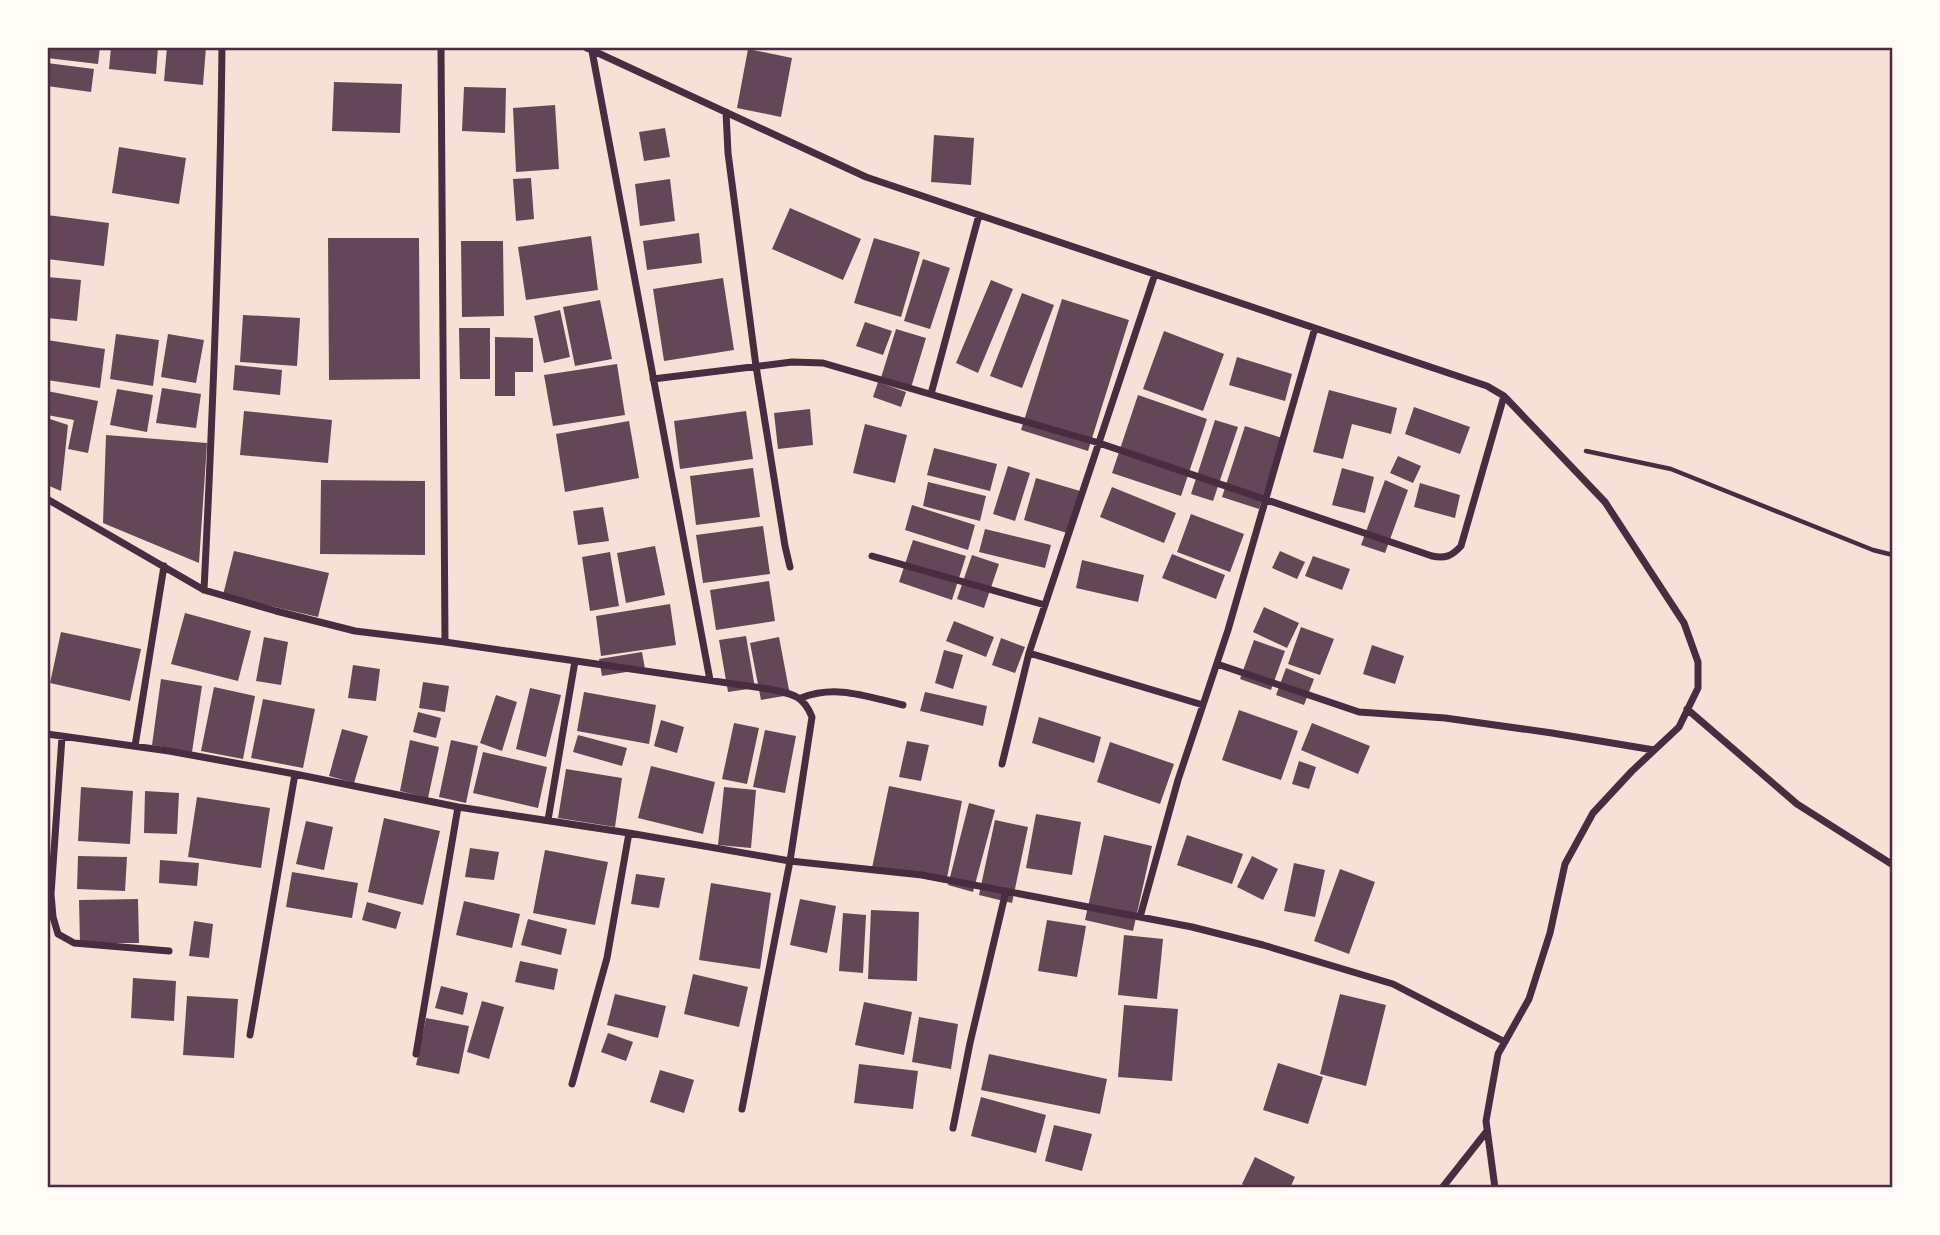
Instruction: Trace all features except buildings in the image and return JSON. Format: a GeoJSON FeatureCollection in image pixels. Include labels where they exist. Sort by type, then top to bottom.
{"type":"FeatureCollection","features":[{"type":"Feature","properties":{"kind":"street"},"geometry":{"type":"LineString","coordinates":[[204,590],[215,359],[222,47]]}},
{"type":"Feature","properties":{"kind":"street"},"geometry":{"type":"LineString","coordinates":[[441,47],[445,642]]}},
{"type":"Feature","properties":{"kind":"street"},"geometry":{"type":"LineString","coordinates":[[589,49],[866,177],[1487,386],[1504,396],[1605,502],[1685,623],[1698,662],[1698,688],[1679,727],[1593,813],[1564,864],[1550,933],[1529,999],[1499,1054],[1486,1121],[1495,1188]]}},
{"type":"Feature","properties":{"kind":"street"},"geometry":{"type":"LineString","coordinates":[[589,49],[710,680]]}},
{"type":"Feature","properties":{"kind":"street"},"geometry":{"type":"LineString","coordinates":[[726,113],[728,153],[756,366],[790,567]]}},
{"type":"Feature","properties":{"kind":"street"},"geometry":{"type":"LineString","coordinates":[[930,394],[979,215]]}},
{"type":"Feature","properties":{"kind":"street"},"geometry":{"type":"LineString","coordinates":[[1002,764],[1029,653],[1155,275]]}},
{"type":"Feature","properties":{"kind":"street"},"geometry":{"type":"LineString","coordinates":[[1140,917],[1178,780],[1217,664],[1315,328]]}},
{"type":"Feature","properties":{"kind":"street"},"geometry":{"type":"LineString","coordinates":[[653,379],[792,362],[823,363],[1099,443],[1443,559],[1455,553],[1461,546],[1504,396]]}},
{"type":"Feature","properties":{"kind":"street"},"geometry":{"type":"LineString","coordinates":[[47,499],[204,590],[355,631],[710,680],[769,689],[801,698],[808,706],[812,718],[790,861],[742,1109]]}},
{"type":"Feature","properties":{"kind":"street"},"geometry":{"type":"LineString","coordinates":[[872,556],[1045,606]]}},
{"type":"Feature","properties":{"kind":"street"},"geometry":{"type":"LineString","coordinates":[[135,746],[164,566]]}},
{"type":"Feature","properties":{"kind":"street"},"geometry":{"type":"LineString","coordinates":[[1029,653],[1203,705]]}},
{"type":"Feature","properties":{"kind":"street"},"geometry":{"type":"LineString","coordinates":[[548,820],[575,661]]}},
{"type":"Feature","properties":{"kind":"street"},"geometry":{"type":"LineString","coordinates":[[1217,664],[1359,712],[1445,718],[1654,750]]}},
{"type":"Feature","properties":{"kind":"street"},"geometry":{"type":"LineString","coordinates":[[801,698],[816,692],[836,691],[903,705]]}},
{"type":"Feature","properties":{"kind":"street"},"geometry":{"type":"LineString","coordinates":[[1687,709],[1797,804],[1893,865]]}},
{"type":"Feature","properties":{"kind":"street"},"geometry":{"type":"LineString","coordinates":[[47,734],[135,746],[295,774],[458,807],[790,861],[922,875],[1192,927],[1393,984],[1505,1042]]}},
{"type":"Feature","properties":{"kind":"street"},"geometry":{"type":"LineString","coordinates":[[62,737],[51,894],[58,934],[74,943],[169,951]]}},
{"type":"Feature","properties":{"kind":"street"},"geometry":{"type":"LineString","coordinates":[[250,1035],[295,774]]}},
{"type":"Feature","properties":{"kind":"street"},"geometry":{"type":"LineString","coordinates":[[415,1054],[458,807]]}},
{"type":"Feature","properties":{"kind":"street"},"geometry":{"type":"LineString","coordinates":[[572,1084],[607,958],[629,833]]}},
{"type":"Feature","properties":{"kind":"street"},"geometry":{"type":"LineString","coordinates":[[953,1128],[1006,891]]}},
{"type":"Feature","properties":{"kind":"street"},"geometry":{"type":"LineString","coordinates":[[1442,1188],[1488,1131]]}},
{"type":"Feature","properties":{"kind":"path"},"geometry":{"type":"LineString","coordinates":[[1550,444],[1671,469],[1873,550],[1893,555]]}}]}
